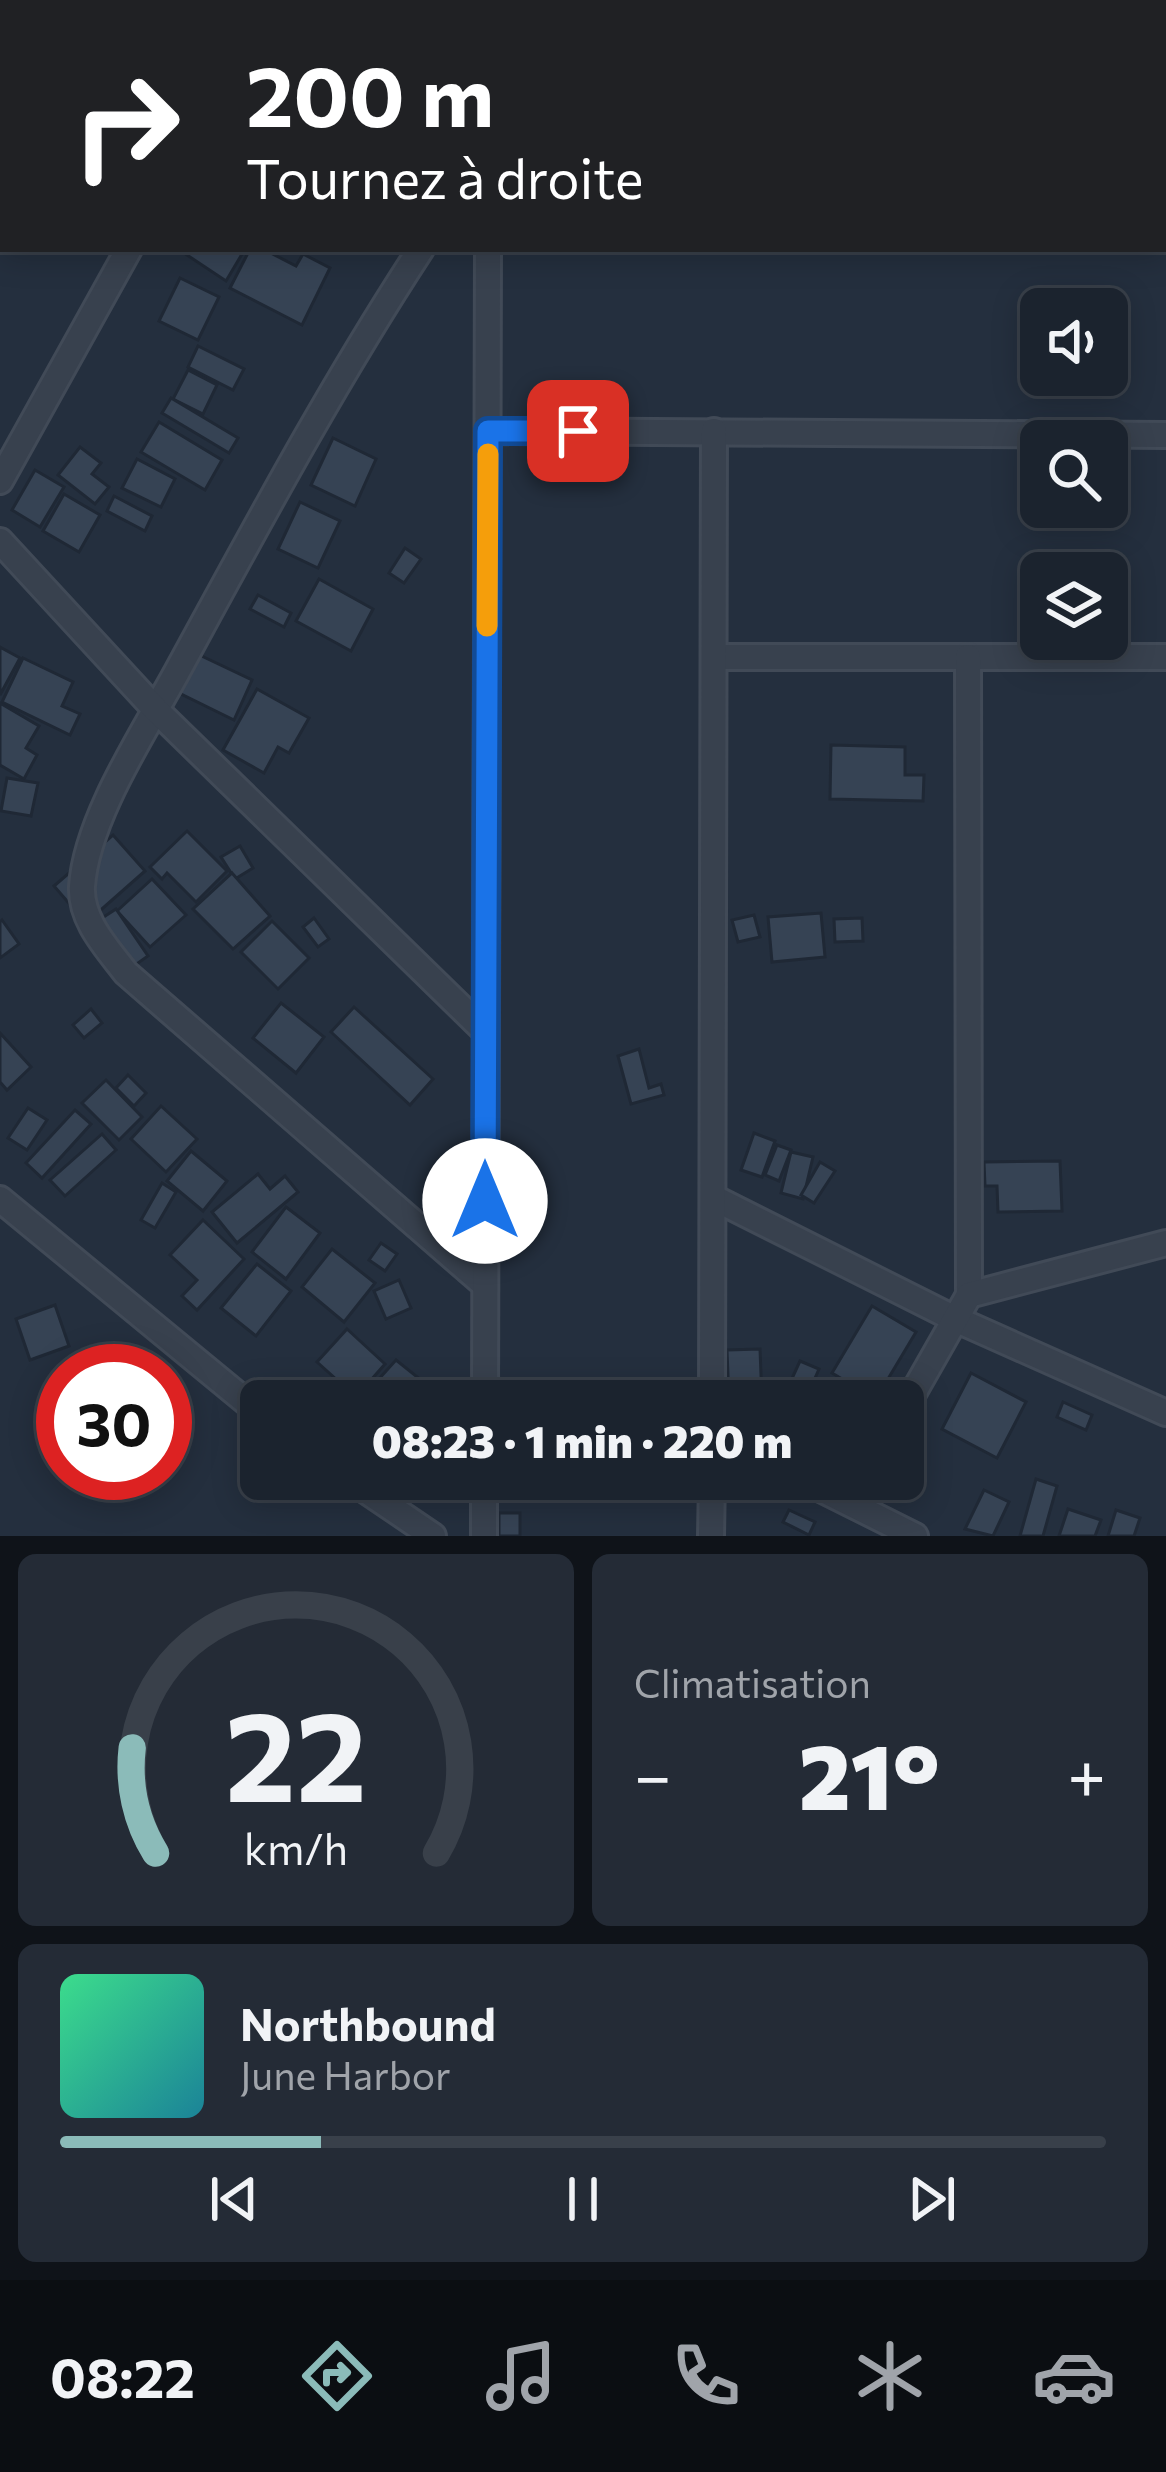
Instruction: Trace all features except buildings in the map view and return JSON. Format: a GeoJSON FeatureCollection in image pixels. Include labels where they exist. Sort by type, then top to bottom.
{"type":"FeatureCollection","features":[{"type":"Feature","properties":{"kind":"street"},"geometry":{"type":"LineString","coordinates":[[0,481],[127,252]]}},
{"type":"Feature","properties":{"kind":"street"},"geometry":{"type":"LineString","coordinates":[[419,252],[334,383],[156,710],[86,848],[81,893],[93,931],[126,974],[485,1285]]}},
{"type":"Feature","properties":{"kind":"street"},"geometry":{"type":"LineString","coordinates":[[485,1380],[488,252]]}},
{"type":"Feature","properties":{"kind":"street"},"geometry":{"type":"LineString","coordinates":[[488,431],[1166,434]]}},
{"type":"Feature","properties":{"kind":"street"},"geometry":{"type":"LineString","coordinates":[[712,1380],[714,431]]}},
{"type":"Feature","properties":{"kind":"street"},"geometry":{"type":"LineString","coordinates":[[0,541],[156,710],[486,1032]]}},
{"type":"Feature","properties":{"kind":"street"},"geometry":{"type":"LineString","coordinates":[[717,657],[1166,657]]}},
{"type":"Feature","properties":{"kind":"street"},"geometry":{"type":"LineString","coordinates":[[920,1380],[969,1295],[968,657]]}},
{"type":"Feature","properties":{"kind":"street"},"geometry":{"type":"LineString","coordinates":[[713,1198],[953,1318],[1166,1413]]}},
{"type":"Feature","properties":{"kind":"street"},"geometry":{"type":"LineString","coordinates":[[0,1199],[240,1397]]}},
{"type":"Feature","properties":{"kind":"street"},"geometry":{"type":"LineString","coordinates":[[969,1295],[1166,1243]]}},
{"type":"Feature","properties":{"kind":"street"},"geometry":{"type":"LineString","coordinates":[[380,1500],[433,1536]]}},
{"type":"Feature","properties":{"kind":"street"},"geometry":{"type":"LineString","coordinates":[[484,1500],[484,1536]]}},
{"type":"Feature","properties":{"kind":"street"},"geometry":{"type":"LineString","coordinates":[[711,1536],[712,1500]]}},
{"type":"Feature","properties":{"kind":"street"},"geometry":{"type":"LineString","coordinates":[[846,1500],[915,1536]]}},
{"type":"Feature","properties":{"kind":"slow traffic"},"geometry":{"type":"LineString","coordinates":[[487,626],[488,454]]}},
{"type":"Feature","properties":{"kind":"route"},"geometry":{"type":"LineString","coordinates":[[485,1201],[488,431],[578,431]]}}]}
